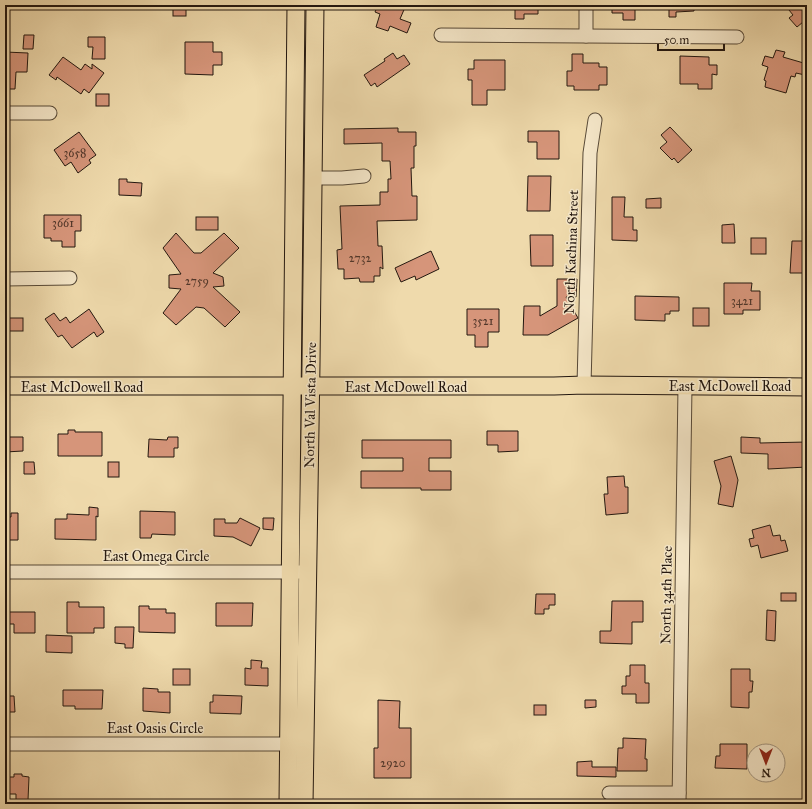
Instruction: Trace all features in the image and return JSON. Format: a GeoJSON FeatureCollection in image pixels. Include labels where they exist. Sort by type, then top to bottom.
{"type":"FeatureCollection","features":[{"type":"Feature","properties":{"kind":"main road","name":"North Val Vista Drive"},"geometry":{"type":"LineString","coordinates":[[296,5],[292,387],[299,572],[297,744],[304,804]]}},
{"type":"Feature","properties":{"kind":"main road","name":"North Val Vista Drive"},"geometry":{"type":"LineString","coordinates":[[299,572],[311,387],[315,5]]}},
{"type":"Feature","properties":{"kind":"main road"},"geometry":{"type":"LineString","coordinates":[[296,57],[315,57]]}},
{"type":"Feature","properties":{"kind":"main road"},"geometry":{"type":"LineString","coordinates":[[295,178],[313,178]]}},
{"type":"Feature","properties":{"kind":"main road","name":"East McDowell Road"},"geometry":{"type":"LineString","coordinates":[[5,386],[311,387],[584,385],[807,387]]}},
{"type":"Feature","properties":{"kind":"main road","name":"North Val Vista Drive"},"geometry":{"type":"LineString","coordinates":[[288,804],[297,744]]}},
{"type":"Feature","properties":{"kind":"street"},"geometry":{"type":"LineString","coordinates":[[586,5],[586,36]]}},
{"type":"Feature","properties":{"kind":"street"},"geometry":{"type":"LineString","coordinates":[[441,35],[737,38]]}},
{"type":"Feature","properties":{"kind":"street"},"geometry":{"type":"LineString","coordinates":[[5,113],[50,113]]}},
{"type":"Feature","properties":{"kind":"street","name":"North Kachina Street"},"geometry":{"type":"LineString","coordinates":[[584,385],[590,153],[595,120]]}},
{"type":"Feature","properties":{"kind":"street"},"geometry":{"type":"LineString","coordinates":[[313,178],[364,176]]}},
{"type":"Feature","properties":{"kind":"street"},"geometry":{"type":"LineString","coordinates":[[5,280],[70,278]]}},
{"type":"Feature","properties":{"kind":"street","name":"North 34th Place"},"geometry":{"type":"LineString","coordinates":[[679,798],[685,386]]}},
{"type":"Feature","properties":{"kind":"street","name":"East Omega Circle"},"geometry":{"type":"LineString","coordinates":[[5,572],[299,572]]}},
{"type":"Feature","properties":{"kind":"street","name":"East Oasis Circle"},"geometry":{"type":"LineString","coordinates":[[5,744],[297,744]]}},
{"type":"Feature","properties":{"kind":"street"},"geometry":{"type":"LineString","coordinates":[[608,793],[679,798]]}},
{"type":"Feature","properties":{"kind":"building"},"geometry":{"type":"Polygon","coordinates":[[[378,5],[406,5],[400,19],[411,23],[407,33],[390,26],[388,31],[376,27],[380,14],[375,12],[378,5]]]}},
{"type":"Feature","properties":{"kind":"building"},"geometry":{"type":"Polygon","coordinates":[[[515,5],[538,5],[538,14],[524,14],[524,19],[515,19],[515,5]]]}},
{"type":"Feature","properties":{"kind":"building"},"geometry":{"type":"Polygon","coordinates":[[[612,5],[635,5],[635,20],[623,20],[623,13],[612,13],[612,5]]]}},
{"type":"Feature","properties":{"kind":"building"},"geometry":{"type":"Polygon","coordinates":[[[669,5],[694,5],[694,11],[676,12],[676,17],[669,17],[669,5]]]}},
{"type":"Feature","properties":{"kind":"building"},"geometry":{"type":"Polygon","coordinates":[[[785,5],[807,5],[807,26],[803,22],[797,27],[789,18],[793,15],[785,5]]]}},
{"type":"Feature","properties":{"kind":"building"},"geometry":{"type":"Polygon","coordinates":[[[173,7],[186,7],[186,16],[173,16],[173,7]]]}},
{"type":"Feature","properties":{"kind":"building"},"geometry":{"type":"Polygon","coordinates":[[[24,35],[34,35],[33,49],[23,49],[24,35]]]}},
{"type":"Feature","properties":{"kind":"building"},"geometry":{"type":"Polygon","coordinates":[[[88,37],[105,37],[105,59],[92,59],[93,47],[88,47],[88,37]]]}},
{"type":"Feature","properties":{"kind":"building"},"geometry":{"type":"Polygon","coordinates":[[[185,42],[213,42],[213,52],[222,52],[222,65],[213,65],[213,75],[185,74],[185,42]]]}},
{"type":"Feature","properties":{"kind":"building"},"geometry":{"type":"Polygon","coordinates":[[[776,50],[785,52],[783,57],[807,64],[805,75],[796,73],[795,77],[791,76],[786,93],[765,87],[766,81],[764,80],[768,67],[762,65],[765,56],[773,58],[776,50]]]}},
{"type":"Feature","properties":{"kind":"building"},"geometry":{"type":"Polygon","coordinates":[[[5,52],[28,53],[27,72],[16,72],[15,89],[5,89],[5,52]]]}},
{"type":"Feature","properties":{"kind":"building"},"geometry":{"type":"Polygon","coordinates":[[[393,53],[397,59],[404,55],[410,64],[377,87],[375,83],[371,86],[364,75],[385,61],[384,59],[393,53]]]}},
{"type":"Feature","properties":{"kind":"building"},"geometry":{"type":"Polygon","coordinates":[[[572,54],[583,54],[583,63],[599,63],[599,67],[607,67],[607,85],[599,85],[599,90],[574,90],[574,86],[567,86],[567,71],[572,71],[572,54]]]}},
{"type":"Feature","properties":{"kind":"building"},"geometry":{"type":"Polygon","coordinates":[[[680,56],[709,57],[709,65],[717,65],[717,75],[712,74],[712,89],[698,89],[698,84],[680,84],[680,56]]]}},
{"type":"Feature","properties":{"kind":"building"},"geometry":{"type":"Polygon","coordinates":[[[63,57],[81,70],[85,64],[92,69],[92,64],[104,73],[89,93],[84,89],[81,94],[57,77],[56,80],[49,75],[63,57]]]}},
{"type":"Feature","properties":{"kind":"building"},"geometry":{"type":"Polygon","coordinates":[[[474,60],[505,60],[505,90],[487,90],[487,105],[472,105],[472,80],[468,80],[468,69],[474,69],[474,60]]]}},
{"type":"Feature","properties":{"kind":"building"},"geometry":{"type":"Polygon","coordinates":[[[96,94],[109,94],[109,106],[96,106],[96,94]]]}},
{"type":"Feature","properties":{"kind":"building"},"geometry":{"type":"Polygon","coordinates":[[[670,127],[692,150],[678,163],[674,158],[672,160],[660,148],[667,142],[661,135],[670,127]]]}},
{"type":"Feature","properties":{"kind":"building"},"geometry":{"type":"Polygon","coordinates":[[[398,128],[398,132],[416,132],[416,146],[414,146],[414,168],[411,168],[412,196],[417,196],[417,220],[377,221],[378,246],[382,246],[383,269],[380,267],[380,276],[374,276],[374,282],[360,282],[359,278],[344,279],[344,269],[338,269],[337,250],[342,249],[340,206],[380,205],[380,192],[388,192],[388,179],[391,179],[390,161],[382,161],[382,143],[344,144],[344,129],[398,128]]]}},
{"type":"Feature","properties":{"kind":"building"},"geometry":{"type":"Polygon","coordinates":[[[528,131],[559,131],[559,159],[537,159],[537,142],[528,142],[528,131]]]}},
{"type":"Feature","properties":{"kind":"building"},"geometry":{"type":"Polygon","coordinates":[[[79,132],[96,155],[89,160],[91,163],[78,173],[71,162],[65,166],[54,150],[79,132]]]}},
{"type":"Feature","properties":{"kind":"building"},"geometry":{"type":"Polygon","coordinates":[[[528,176],[551,176],[550,211],[527,211],[528,176]]]}},
{"type":"Feature","properties":{"kind":"building"},"geometry":{"type":"Polygon","coordinates":[[[119,179],[127,179],[127,182],[142,183],[141,196],[119,195],[119,179]]]}},
{"type":"Feature","properties":{"kind":"building"},"geometry":{"type":"Polygon","coordinates":[[[612,197],[625,197],[624,217],[633,217],[633,230],[637,230],[637,241],[612,240],[612,197]]]}},
{"type":"Feature","properties":{"kind":"building"},"geometry":{"type":"Polygon","coordinates":[[[661,198],[661,208],[646,208],[646,199],[661,198]]]}},
{"type":"Feature","properties":{"kind":"building"},"geometry":{"type":"Polygon","coordinates":[[[44,215],[81,215],[81,231],[75,231],[75,247],[62,247],[62,241],[51,241],[51,238],[44,238],[44,215]]]}},
{"type":"Feature","properties":{"kind":"building"},"geometry":{"type":"Polygon","coordinates":[[[196,217],[218,217],[218,230],[196,230],[196,217]]]}},
{"type":"Feature","properties":{"kind":"building"},"geometry":{"type":"Polygon","coordinates":[[[734,224],[735,243],[722,243],[722,225],[734,224]]]}},
{"type":"Feature","properties":{"kind":"building"},"geometry":{"type":"Polygon","coordinates":[[[176,233],[194,253],[201,253],[224,233],[239,248],[213,273],[223,277],[224,286],[213,287],[240,312],[225,327],[204,308],[196,307],[176,325],[163,313],[181,289],[169,288],[169,275],[181,274],[163,248],[176,233]]]}},
{"type":"Feature","properties":{"kind":"building"},"geometry":{"type":"Polygon","coordinates":[[[530,235],[553,235],[553,266],[531,266],[530,235]]]}},
{"type":"Feature","properties":{"kind":"building"},"geometry":{"type":"Polygon","coordinates":[[[751,238],[766,238],[766,254],[751,254],[751,238]]]}},
{"type":"Feature","properties":{"kind":"building"},"geometry":{"type":"Polygon","coordinates":[[[792,241],[807,241],[807,273],[790,273],[792,241]]]}},
{"type":"Feature","properties":{"kind":"building"},"geometry":{"type":"Polygon","coordinates":[[[431,251],[439,269],[416,280],[415,276],[401,282],[395,268],[431,251]]]}},
{"type":"Feature","properties":{"kind":"building"},"geometry":{"type":"Polygon","coordinates":[[[557,279],[577,279],[576,297],[566,297],[578,318],[548,335],[523,335],[524,306],[540,306],[540,316],[557,306],[557,279]]]}},
{"type":"Feature","properties":{"kind":"building"},"geometry":{"type":"Polygon","coordinates":[[[724,283],[752,283],[751,291],[760,291],[760,310],[743,310],[743,314],[724,314],[724,283]]]}},
{"type":"Feature","properties":{"kind":"building"},"geometry":{"type":"Polygon","coordinates":[[[635,296],[679,297],[679,311],[670,311],[670,314],[665,314],[665,321],[635,320],[635,296]]]}},
{"type":"Feature","properties":{"kind":"building"},"geometry":{"type":"Polygon","coordinates":[[[693,308],[709,308],[709,326],[693,326],[693,308]]]}},
{"type":"Feature","properties":{"kind":"building"},"geometry":{"type":"Polygon","coordinates":[[[89,309],[104,332],[97,337],[94,332],[72,348],[62,335],[58,337],[45,319],[54,313],[60,321],[66,317],[70,323],[89,309]]]}},
{"type":"Feature","properties":{"kind":"building"},"geometry":{"type":"Polygon","coordinates":[[[467,309],[499,309],[499,332],[488,332],[488,347],[475,347],[475,335],[467,335],[467,309]]]}},
{"type":"Feature","properties":{"kind":"building"},"geometry":{"type":"Polygon","coordinates":[[[5,318],[23,318],[23,331],[5,331],[5,318]]]}},
{"type":"Feature","properties":{"kind":"building"},"geometry":{"type":"Polygon","coordinates":[[[68,430],[75,430],[75,432],[102,432],[102,456],[58,456],[58,434],[68,434],[68,430]]]}},
{"type":"Feature","properties":{"kind":"building"},"geometry":{"type":"Polygon","coordinates":[[[487,431],[518,431],[518,451],[498,452],[498,445],[487,445],[487,431]]]}},
{"type":"Feature","properties":{"kind":"building"},"geometry":{"type":"Polygon","coordinates":[[[5,437],[23,437],[23,451],[5,452],[5,437]]]}},
{"type":"Feature","properties":{"kind":"building"},"geometry":{"type":"Polygon","coordinates":[[[168,437],[178,437],[178,448],[174,448],[174,457],[148,457],[149,439],[167,440],[168,437]]]}},
{"type":"Feature","properties":{"kind":"building"},"geometry":{"type":"Polygon","coordinates":[[[741,437],[760,438],[760,443],[807,442],[807,467],[768,469],[768,454],[741,453],[741,437]]]}},
{"type":"Feature","properties":{"kind":"building"},"geometry":{"type":"Polygon","coordinates":[[[362,440],[451,440],[451,458],[429,458],[429,471],[451,471],[451,490],[421,490],[421,488],[361,488],[361,471],[403,471],[403,458],[362,458],[362,440]]]}},
{"type":"Feature","properties":{"kind":"building"},"geometry":{"type":"Polygon","coordinates":[[[731,456],[738,480],[733,507],[718,504],[721,486],[714,461],[731,456]]]}},
{"type":"Feature","properties":{"kind":"building"},"geometry":{"type":"Polygon","coordinates":[[[24,462],[34,462],[35,474],[24,474],[24,462]]]}},
{"type":"Feature","properties":{"kind":"building"},"geometry":{"type":"Polygon","coordinates":[[[108,462],[119,462],[119,477],[108,477],[108,462]]]}},
{"type":"Feature","properties":{"kind":"building"},"geometry":{"type":"Polygon","coordinates":[[[624,476],[625,487],[628,487],[628,513],[606,515],[604,494],[608,494],[607,477],[624,476]]]}},
{"type":"Feature","properties":{"kind":"building"},"geometry":{"type":"Polygon","coordinates":[[[89,507],[98,508],[98,517],[96,516],[96,540],[55,539],[55,519],[67,519],[67,514],[89,515],[89,507]]]}},
{"type":"Feature","properties":{"kind":"building"},"geometry":{"type":"Polygon","coordinates":[[[140,511],[175,512],[175,535],[152,534],[151,538],[140,538],[140,511]]]}},
{"type":"Feature","properties":{"kind":"building"},"geometry":{"type":"Polygon","coordinates":[[[11,513],[18,513],[18,540],[5,540],[5,517],[11,517],[11,513]]]}},
{"type":"Feature","properties":{"kind":"building"},"geometry":{"type":"Polygon","coordinates":[[[240,518],[260,528],[251,546],[233,537],[214,536],[214,519],[225,519],[225,523],[237,523],[240,518]]]}},
{"type":"Feature","properties":{"kind":"building"},"geometry":{"type":"Polygon","coordinates":[[[263,518],[274,518],[273,530],[263,529],[263,518]]]}},
{"type":"Feature","properties":{"kind":"building"},"geometry":{"type":"Polygon","coordinates":[[[770,525],[773,536],[780,535],[781,541],[785,540],[788,551],[761,558],[758,545],[751,547],[749,539],[754,538],[752,530],[770,525]]]}},
{"type":"Feature","properties":{"kind":"building"},"geometry":{"type":"Polygon","coordinates":[[[781,593],[796,593],[796,601],[781,601],[781,593]]]}},
{"type":"Feature","properties":{"kind":"building"},"geometry":{"type":"Polygon","coordinates":[[[536,594],[555,594],[555,605],[549,605],[549,609],[544,609],[544,614],[535,614],[536,594]]]}},
{"type":"Feature","properties":{"kind":"building"},"geometry":{"type":"Polygon","coordinates":[[[612,601],[643,601],[643,622],[632,622],[632,644],[600,643],[600,631],[611,631],[612,601]]]}},
{"type":"Feature","properties":{"kind":"building"},"geometry":{"type":"Polygon","coordinates":[[[67,602],[79,602],[79,607],[104,607],[104,628],[94,628],[94,633],[67,633],[67,602]]]}},
{"type":"Feature","properties":{"kind":"building"},"geometry":{"type":"Polygon","coordinates":[[[216,603],[253,603],[252,626],[216,626],[216,603]]]}},
{"type":"Feature","properties":{"kind":"building"},"geometry":{"type":"Polygon","coordinates":[[[139,606],[149,606],[149,609],[166,609],[166,613],[175,613],[175,633],[139,632],[139,606]]]}},
{"type":"Feature","properties":{"kind":"building"},"geometry":{"type":"Polygon","coordinates":[[[767,610],[776,611],[775,641],[766,640],[767,610]]]}},
{"type":"Feature","properties":{"kind":"building"},"geometry":{"type":"Polygon","coordinates":[[[5,612],[35,612],[35,633],[14,633],[14,624],[5,624],[5,612]]]}},
{"type":"Feature","properties":{"kind":"building"},"geometry":{"type":"Polygon","coordinates":[[[115,627],[134,627],[133,648],[125,648],[125,644],[115,643],[115,627]]]}},
{"type":"Feature","properties":{"kind":"building"},"geometry":{"type":"Polygon","coordinates":[[[46,635],[72,636],[72,653],[46,652],[46,635]]]}},
{"type":"Feature","properties":{"kind":"building"},"geometry":{"type":"Polygon","coordinates":[[[251,660],[262,661],[261,668],[268,668],[268,686],[245,685],[245,668],[251,669],[251,660]]]}},
{"type":"Feature","properties":{"kind":"building"},"geometry":{"type":"Polygon","coordinates":[[[630,665],[645,665],[645,683],[649,683],[649,703],[636,703],[636,694],[622,694],[622,686],[626,686],[626,676],[630,676],[630,665]]]}},
{"type":"Feature","properties":{"kind":"building"},"geometry":{"type":"Polygon","coordinates":[[[173,669],[190,669],[190,685],[173,685],[173,669]]]}},
{"type":"Feature","properties":{"kind":"building"},"geometry":{"type":"Polygon","coordinates":[[[731,669],[750,669],[750,681],[753,681],[752,692],[749,692],[749,708],[731,707],[731,669]]]}},
{"type":"Feature","properties":{"kind":"building"},"geometry":{"type":"Polygon","coordinates":[[[143,688],[158,689],[158,692],[170,692],[170,713],[143,711],[143,688]]]}},
{"type":"Feature","properties":{"kind":"building"},"geometry":{"type":"Polygon","coordinates":[[[63,690],[103,690],[102,709],[75,709],[75,706],[63,706],[63,690]]]}},
{"type":"Feature","properties":{"kind":"building"},"geometry":{"type":"Polygon","coordinates":[[[213,695],[242,696],[241,714],[210,713],[210,702],[213,702],[213,695]]]}},
{"type":"Feature","properties":{"kind":"building"},"geometry":{"type":"Polygon","coordinates":[[[5,696],[14,696],[15,712],[5,712],[5,696]]]}},
{"type":"Feature","properties":{"kind":"building"},"geometry":{"type":"Polygon","coordinates":[[[378,700],[400,701],[399,728],[411,728],[411,778],[374,778],[374,748],[378,748],[378,700]]]}},
{"type":"Feature","properties":{"kind":"building"},"geometry":{"type":"Polygon","coordinates":[[[585,700],[596,700],[596,707],[585,708],[585,700]]]}},
{"type":"Feature","properties":{"kind":"building"},"geometry":{"type":"Polygon","coordinates":[[[534,705],[546,705],[546,715],[534,715],[534,705]]]}},
{"type":"Feature","properties":{"kind":"building"},"geometry":{"type":"Polygon","coordinates":[[[623,738],[646,739],[645,759],[647,759],[647,771],[617,771],[618,748],[623,748],[623,738]]]}},
{"type":"Feature","properties":{"kind":"building"},"geometry":{"type":"Polygon","coordinates":[[[720,744],[746,744],[746,769],[715,768],[716,756],[720,756],[720,744]]]}},
{"type":"Feature","properties":{"kind":"building"},"geometry":{"type":"Polygon","coordinates":[[[592,761],[592,767],[616,767],[616,777],[577,776],[577,762],[592,761]]]}},
{"type":"Feature","properties":{"kind":"building"},"geometry":{"type":"Polygon","coordinates":[[[14,774],[22,774],[22,776],[29,777],[28,800],[16,800],[16,794],[5,794],[5,777],[14,777],[14,774]]]}}]}
